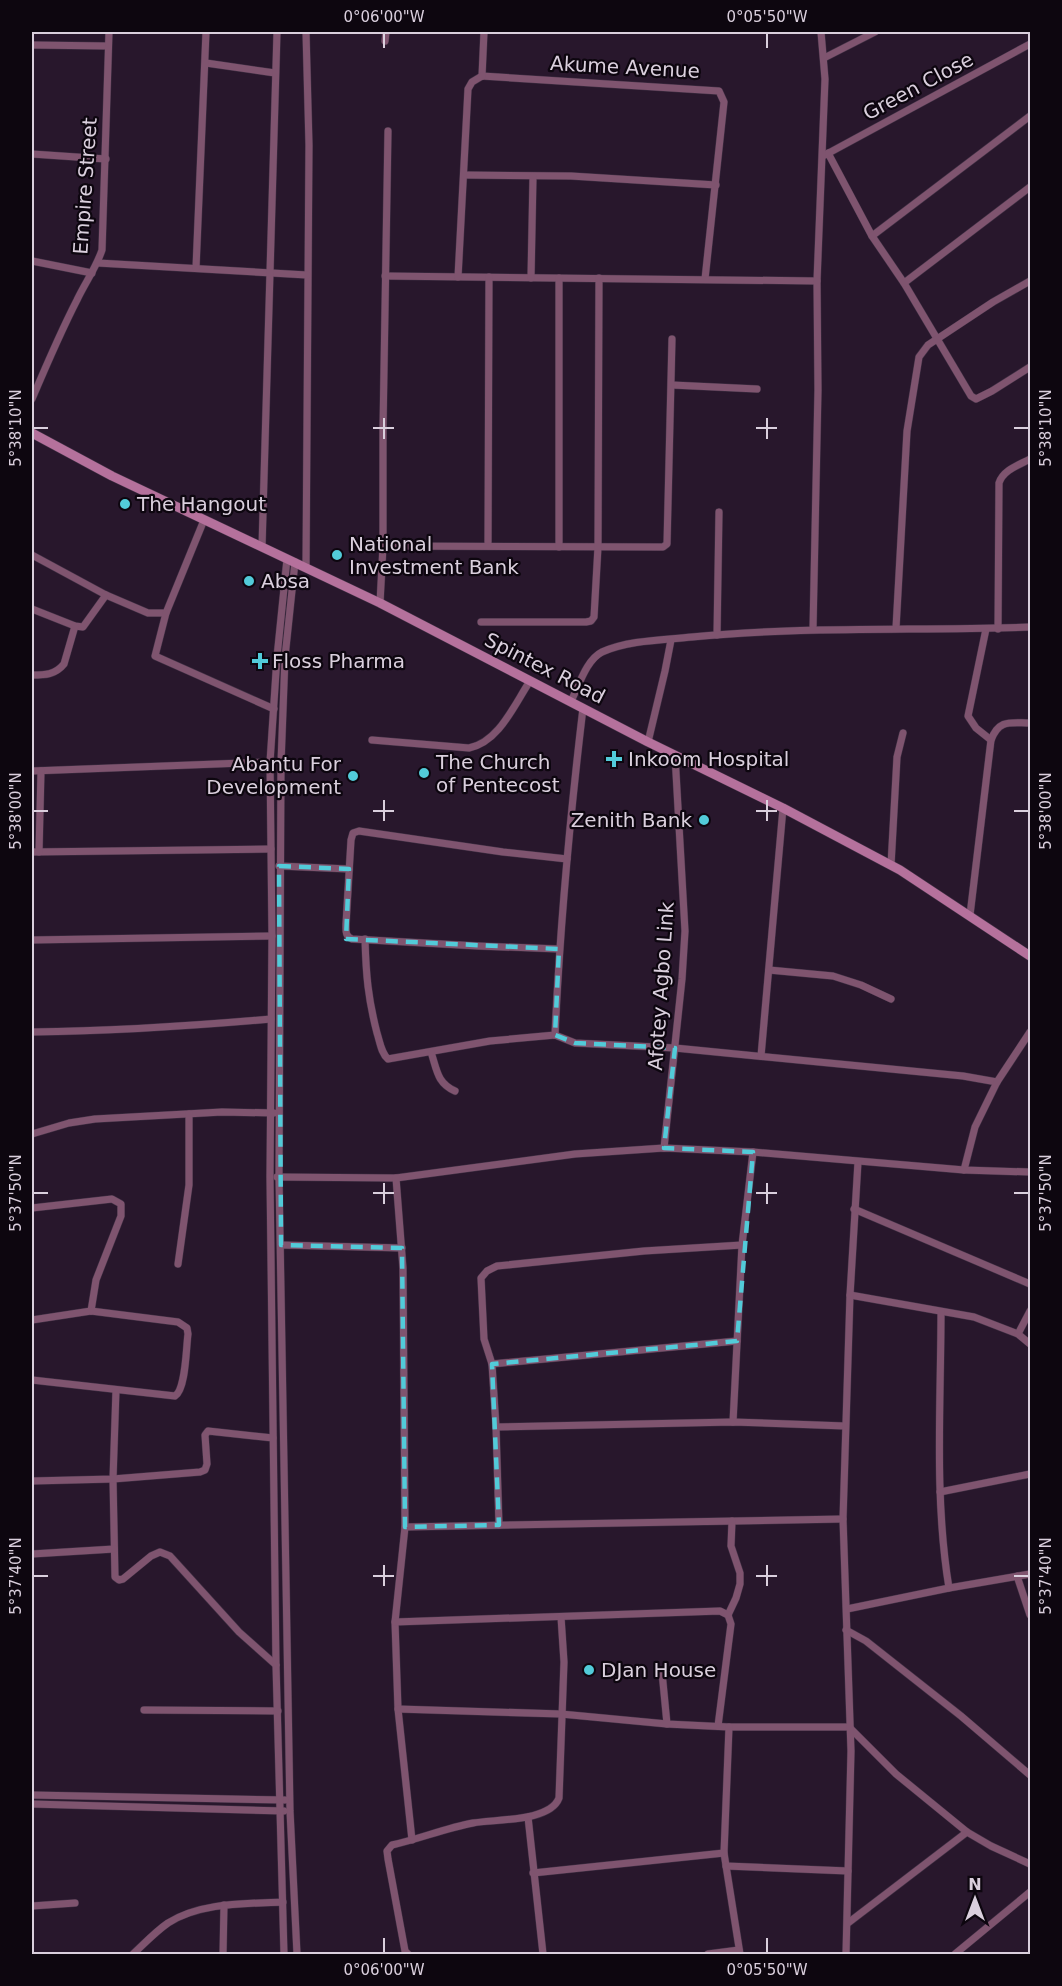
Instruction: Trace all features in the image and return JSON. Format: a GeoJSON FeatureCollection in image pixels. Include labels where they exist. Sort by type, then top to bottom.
{"type":"FeatureCollection","features":[{"type":"Feature","properties":{"kind":"main road","name":"Spintex Road"},"geometry":{"type":"LineString","coordinates":[[32,433],[112,476],[380,603],[648,742],[783,808],[891,865],[1030,956]]}},
{"type":"Feature","properties":{"kind":"street","name":"Empire Street"},"geometry":{"type":"LineString","coordinates":[[32,399],[55,344],[98,263],[102,250],[109,32]]}},
{"type":"Feature","properties":{"kind":"street"},"geometry":{"type":"LineString","coordinates":[[196,268],[206,32]]}},
{"type":"Feature","properties":{"kind":"street"},"geometry":{"type":"LineString","coordinates":[[262,547],[277,32]]}},
{"type":"Feature","properties":{"kind":"street"},"geometry":{"type":"LineString","coordinates":[[306,32],[309,145],[306,567]]}},
{"type":"Feature","properties":{"kind":"street"},"geometry":{"type":"LineString","coordinates":[[385,41],[386,32]]}},
{"type":"Feature","properties":{"kind":"street"},"geometry":{"type":"LineString","coordinates":[[458,277],[468,89],[472,82],[483,76],[484,32]]}},
{"type":"Feature","properties":{"kind":"street"},"geometry":{"type":"LineString","coordinates":[[813,629],[818,281],[825,89],[821,32]]}},
{"type":"Feature","properties":{"kind":"street"},"geometry":{"type":"LineString","coordinates":[[824,58],[875,32]]}},
{"type":"Feature","properties":{"kind":"street"},"geometry":{"type":"LineString","coordinates":[[32,45],[108,46]]}},
{"type":"Feature","properties":{"kind":"street","name":"Green Close"},"geometry":{"type":"LineString","coordinates":[[821,158],[1030,45]]}},
{"type":"Feature","properties":{"kind":"street"},"geometry":{"type":"LineString","coordinates":[[206,63],[275,73]]}},
{"type":"Feature","properties":{"kind":"street","name":"Akume Avenue"},"geometry":{"type":"LineString","coordinates":[[483,76],[719,91],[724,102],[705,279]]}},
{"type":"Feature","properties":{"kind":"street"},"geometry":{"type":"LineString","coordinates":[[872,236],[1030,116]]}},
{"type":"Feature","properties":{"kind":"street"},"geometry":{"type":"LineString","coordinates":[[380,603],[383,546],[388,131]]}},
{"type":"Feature","properties":{"kind":"street"},"geometry":{"type":"LineString","coordinates":[[828,153],[872,236],[904,283],[974,399],[992,391],[1030,367]]}},
{"type":"Feature","properties":{"kind":"street"},"geometry":{"type":"LineString","coordinates":[[32,154],[106,159]]}},
{"type":"Feature","properties":{"kind":"street"},"geometry":{"type":"LineString","coordinates":[[464,175],[572,176],[716,185]]}},
{"type":"Feature","properties":{"kind":"street"},"geometry":{"type":"LineString","coordinates":[[531,278],[533,177]]}},
{"type":"Feature","properties":{"kind":"street"},"geometry":{"type":"LineString","coordinates":[[904,283],[1030,187]]}},
{"type":"Feature","properties":{"kind":"street"},"geometry":{"type":"LineString","coordinates":[[32,261],[92,273]]}},
{"type":"Feature","properties":{"kind":"street"},"geometry":{"type":"LineString","coordinates":[[98,263],[307,275]]}},
{"type":"Feature","properties":{"kind":"street"},"geometry":{"type":"LineString","coordinates":[[385,276],[818,281]]}},
{"type":"Feature","properties":{"kind":"street"},"geometry":{"type":"LineString","coordinates":[[488,545],[489,278]]}},
{"type":"Feature","properties":{"kind":"street"},"geometry":{"type":"LineString","coordinates":[[558,547],[559,278]]}},
{"type":"Feature","properties":{"kind":"street"},"geometry":{"type":"LineString","coordinates":[[481,622],[591,621],[594,614],[598,547],[599,278]]}},
{"type":"Feature","properties":{"kind":"street"},"geometry":{"type":"LineString","coordinates":[[896,628],[907,431],[919,357],[928,345],[993,302],[1030,281]]}},
{"type":"Feature","properties":{"kind":"street"},"geometry":{"type":"LineString","coordinates":[[383,546],[663,547],[667,544],[672,339]]}},
{"type":"Feature","properties":{"kind":"street"},"geometry":{"type":"LineString","coordinates":[[672,386],[757,389]]}},
{"type":"Feature","properties":{"kind":"street"},"geometry":{"type":"LineString","coordinates":[[998,629],[999,483],[1006,472],[1030,459]]}},
{"type":"Feature","properties":{"kind":"street"},"geometry":{"type":"LineString","coordinates":[[717,635],[719,512]]}},
{"type":"Feature","properties":{"kind":"street"},"geometry":{"type":"LineString","coordinates":[[204,520],[166,613],[155,656],[274,708]]}},
{"type":"Feature","properties":{"kind":"street"},"geometry":{"type":"LineString","coordinates":[[32,555],[106,595],[148,613],[166,613]]}},
{"type":"Feature","properties":{"kind":"street"},"geometry":{"type":"LineString","coordinates":[[284,1954],[276,1665],[273,1438],[270,1177],[272,936],[270,762],[277,657],[291,560]]}},
{"type":"Feature","properties":{"kind":"street"},"geometry":{"type":"LineString","coordinates":[[291,560],[282,716],[279,866],[279,1177],[282,1245],[290,1811],[297,1954]]}},
{"type":"Feature","properties":{"kind":"street"},"geometry":{"type":"LineString","coordinates":[[32,609],[83,627],[106,595]]}},
{"type":"Feature","properties":{"kind":"street"},"geometry":{"type":"LineString","coordinates":[[32,675],[46,675],[60,669],[64,664],[75,626]]}},
{"type":"Feature","properties":{"kind":"street"},"geometry":{"type":"LineString","coordinates":[[571,701],[590,662],[600,653],[625,645],[717,635],[813,629],[1030,627]]}},
{"type":"Feature","properties":{"kind":"street"},"geometry":{"type":"LineString","coordinates":[[986,629],[968,716],[976,728],[991,740]]}},
{"type":"Feature","properties":{"kind":"street"},"geometry":{"type":"LineString","coordinates":[[648,742],[671,640]]}},
{"type":"Feature","properties":{"kind":"street"},"geometry":{"type":"LineString","coordinates":[[372,740],[469,748],[479,746],[489,741],[530,681]]}},
{"type":"Feature","properties":{"kind":"street"},"geometry":{"type":"LineString","coordinates":[[555,1035],[559,949],[583,708]]}},
{"type":"Feature","properties":{"kind":"street"},"geometry":{"type":"LineString","coordinates":[[970,915],[991,740],[994,731],[1001,724],[1030,723]]}},
{"type":"Feature","properties":{"kind":"street"},"geometry":{"type":"LineString","coordinates":[[891,865],[897,757],[903,733]]}},
{"type":"Feature","properties":{"kind":"street","name":"Afotey Agbo Link"},"geometry":{"type":"LineString","coordinates":[[664,1148],[685,931],[675,755]]}},
{"type":"Feature","properties":{"kind":"street"},"geometry":{"type":"LineString","coordinates":[[32,771],[270,762]]}},
{"type":"Feature","properties":{"kind":"street"},"geometry":{"type":"LineString","coordinates":[[41,771],[35,852],[271,849]]}},
{"type":"Feature","properties":{"kind":"street"},"geometry":{"type":"LineString","coordinates":[[761,1056],[783,808]]}},
{"type":"Feature","properties":{"kind":"street"},"geometry":{"type":"LineString","coordinates":[[559,949],[352,939],[346,933],[352,834],[354,831],[567,859]]}},
{"type":"Feature","properties":{"kind":"street"},"geometry":{"type":"LineString","coordinates":[[279,866],[349,869]]}},
{"type":"Feature","properties":{"kind":"street"},"geometry":{"type":"LineString","coordinates":[[32,939],[272,936]]}},
{"type":"Feature","properties":{"kind":"street"},"geometry":{"type":"LineString","coordinates":[[365,939],[369,1002],[385,1056],[388,1059],[507,1039],[555,1035],[575,1043],[675,1048],[963,1076],[997,1082]]}},
{"type":"Feature","properties":{"kind":"street"},"geometry":{"type":"LineString","coordinates":[[769,970],[833,976],[861,985],[891,999]]}},
{"type":"Feature","properties":{"kind":"street"},"geometry":{"type":"LineString","coordinates":[[32,1032],[171,1027],[271,1019]]}},
{"type":"Feature","properties":{"kind":"street"},"geometry":{"type":"LineString","coordinates":[[964,1170],[975,1127],[997,1082],[1030,1032]]}},
{"type":"Feature","properties":{"kind":"street"},"geometry":{"type":"LineString","coordinates":[[431,1052],[444,1086],[455,1091]]}},
{"type":"Feature","properties":{"kind":"street"},"geometry":{"type":"LineString","coordinates":[[32,1134],[69,1123],[95,1119],[189,1114],[280,1113]]}},
{"type":"Feature","properties":{"kind":"street"},"geometry":{"type":"LineString","coordinates":[[178,1264],[189,1185],[189,1114]]}},
{"type":"Feature","properties":{"kind":"street"},"geometry":{"type":"LineString","coordinates":[[270,1177],[396,1178],[575,1154],[664,1148],[753,1152],[964,1170],[1030,1172]]}},
{"type":"Feature","properties":{"kind":"street"},"geometry":{"type":"LineString","coordinates":[[733,1422],[742,1245],[753,1152]]}},
{"type":"Feature","properties":{"kind":"street"},"geometry":{"type":"LineString","coordinates":[[846,1954],[851,1751],[843,1519],[850,1295],[858,1162]]}},
{"type":"Feature","properties":{"kind":"street"},"geometry":{"type":"LineString","coordinates":[[396,1178],[402,1248],[405,1527],[395,1622],[398,1708],[412,1840]]}},
{"type":"Feature","properties":{"kind":"street"},"geometry":{"type":"LineString","coordinates":[[32,1208],[112,1199],[121,1204],[121,1216],[96,1280],[91,1311]]}},
{"type":"Feature","properties":{"kind":"street"},"geometry":{"type":"LineString","coordinates":[[854,1209],[1030,1284]]}},
{"type":"Feature","properties":{"kind":"street"},"geometry":{"type":"LineString","coordinates":[[282,1245],[402,1248]]}},
{"type":"Feature","properties":{"kind":"street"},"geometry":{"type":"LineString","coordinates":[[499,1525],[492,1364],[484,1339],[481,1278],[494,1267],[644,1251],[742,1245]]}},
{"type":"Feature","properties":{"kind":"street"},"geometry":{"type":"LineString","coordinates":[[850,1295],[974,1317],[1018,1334],[1030,1344]]}},
{"type":"Feature","properties":{"kind":"street"},"geometry":{"type":"LineString","coordinates":[[32,1320],[91,1311],[178,1322],[187,1328],[182,1387],[178,1395],[168,1396],[32,1380]]}},
{"type":"Feature","properties":{"kind":"street"},"geometry":{"type":"LineString","coordinates":[[1018,1334],[1030,1311]]}},
{"type":"Feature","properties":{"kind":"street"},"geometry":{"type":"LineString","coordinates":[[941,1312],[940,1492],[942,1533],[949,1587]]}},
{"type":"Feature","properties":{"kind":"street"},"geometry":{"type":"LineString","coordinates":[[492,1364],[737,1341]]}},
{"type":"Feature","properties":{"kind":"street"},"geometry":{"type":"LineString","coordinates":[[116,1390],[113,1479],[115,1577],[119,1580],[127,1577],[151,1556],[160,1552],[170,1556],[239,1632],[276,1665]]}},
{"type":"Feature","properties":{"kind":"street"},"geometry":{"type":"LineString","coordinates":[[496,1427],[733,1422],[845,1426]]}},
{"type":"Feature","properties":{"kind":"street"},"geometry":{"type":"LineString","coordinates":[[32,1481],[113,1479],[204,1470],[207,1464],[204,1436],[208,1431],[273,1438]]}},
{"type":"Feature","properties":{"kind":"street"},"geometry":{"type":"LineString","coordinates":[[940,1492],[1030,1474]]}},
{"type":"Feature","properties":{"kind":"street"},"geometry":{"type":"LineString","coordinates":[[405,1527],[843,1519]]}},
{"type":"Feature","properties":{"kind":"street"},"geometry":{"type":"LineString","coordinates":[[718,1726],[731,1624],[728,1615],[740,1584],[737,1562],[730,1546],[732,1521]]}},
{"type":"Feature","properties":{"kind":"street"},"geometry":{"type":"LineString","coordinates":[[32,1554],[114,1549]]}},
{"type":"Feature","properties":{"kind":"street"},"geometry":{"type":"LineString","coordinates":[[847,1609],[949,1587],[1030,1574]]}},
{"type":"Feature","properties":{"kind":"street"},"geometry":{"type":"LineString","coordinates":[[1017,1576],[1030,1615]]}},
{"type":"Feature","properties":{"kind":"street"},"geometry":{"type":"LineString","coordinates":[[395,1622],[720,1611],[728,1615]]}},
{"type":"Feature","properties":{"kind":"street"},"geometry":{"type":"LineString","coordinates":[[408,1954],[405,1951],[387,1851],[392,1845],[472,1823],[528,1817],[551,1809],[556,1804],[564,1662],[561,1617]]}},
{"type":"Feature","properties":{"kind":"street"},"geometry":{"type":"LineString","coordinates":[[846,1630],[866,1641],[953,1709],[1030,1775]]}},
{"type":"Feature","properties":{"kind":"street"},"geometry":{"type":"LineString","coordinates":[[662,1672],[667,1724]]}},
{"type":"Feature","properties":{"kind":"street"},"geometry":{"type":"LineString","coordinates":[[398,1708],[561,1714],[729,1727],[849,1727],[896,1774],[967,1832],[1030,1864]]}},
{"type":"Feature","properties":{"kind":"street"},"geometry":{"type":"LineString","coordinates":[[144,1710],[278,1711]]}},
{"type":"Feature","properties":{"kind":"street"},"geometry":{"type":"LineString","coordinates":[[708,1954],[739,1952],[724,1853],[729,1727]]}},
{"type":"Feature","properties":{"kind":"street"},"geometry":{"type":"LineString","coordinates":[[32,1795],[290,1800]]}},
{"type":"Feature","properties":{"kind":"street"},"geometry":{"type":"LineString","coordinates":[[32,1804],[290,1811]]}},
{"type":"Feature","properties":{"kind":"street"},"geometry":{"type":"LineString","coordinates":[[528,1817],[543,1954]]}},
{"type":"Feature","properties":{"kind":"street"},"geometry":{"type":"LineString","coordinates":[[848,1923],[967,1832]]}},
{"type":"Feature","properties":{"kind":"street"},"geometry":{"type":"LineString","coordinates":[[533,1873],[724,1853]]}},
{"type":"Feature","properties":{"kind":"street"},"geometry":{"type":"LineString","coordinates":[[726,1866],[849,1871]]}},
{"type":"Feature","properties":{"kind":"street"},"geometry":{"type":"LineString","coordinates":[[955,1954],[1030,1892]]}},
{"type":"Feature","properties":{"kind":"street"},"geometry":{"type":"LineString","coordinates":[[133,1954],[170,1922],[185,1914],[224,1905],[283,1902]]}},
{"type":"Feature","properties":{"kind":"street"},"geometry":{"type":"LineString","coordinates":[[32,1906],[75,1903]]}},
{"type":"Feature","properties":{"kind":"street"},"geometry":{"type":"LineString","coordinates":[[223,1954],[224,1905]]}},
{"type":"Feature","properties":{"kind":"highlighted area"},"geometry":{"type":"Polygon","coordinates":[[[279,866],[349,869],[346,939],[559,949],[555,1035],[575,1043],[675,1048],[664,1148],[753,1152],[737,1341],[492,1364],[499,1525],[405,1527],[402,1248],[281,1245],[279,866]]]}},
{"type":"Feature","properties":{"kind":"place","name":"The Hangout"},"geometry":{"type":"Point","coordinates":[125,504]}},
{"type":"Feature","properties":{"kind":"place","name":"National Investment Bank"},"geometry":{"type":"Point","coordinates":[337,555]}},
{"type":"Feature","properties":{"kind":"place","name":"Absa"},"geometry":{"type":"Point","coordinates":[249,581]}},
{"type":"Feature","properties":{"kind":"place","name":"Floss Pharma"},"geometry":{"type":"Point","coordinates":[260,661]}},
{"type":"Feature","properties":{"kind":"place","name":"Inkoom Hospital"},"geometry":{"type":"Point","coordinates":[614,759]}},
{"type":"Feature","properties":{"kind":"place","name":"The Church of Pentecost"},"geometry":{"type":"Point","coordinates":[424,773]}},
{"type":"Feature","properties":{"kind":"place","name":"Abantu For Development"},"geometry":{"type":"Point","coordinates":[353,776]}},
{"type":"Feature","properties":{"kind":"place","name":"Zenith Bank"},"geometry":{"type":"Point","coordinates":[704,820]}},
{"type":"Feature","properties":{"kind":"place","name":"DJan House"},"geometry":{"type":"Point","coordinates":[589,1670]}}]}
